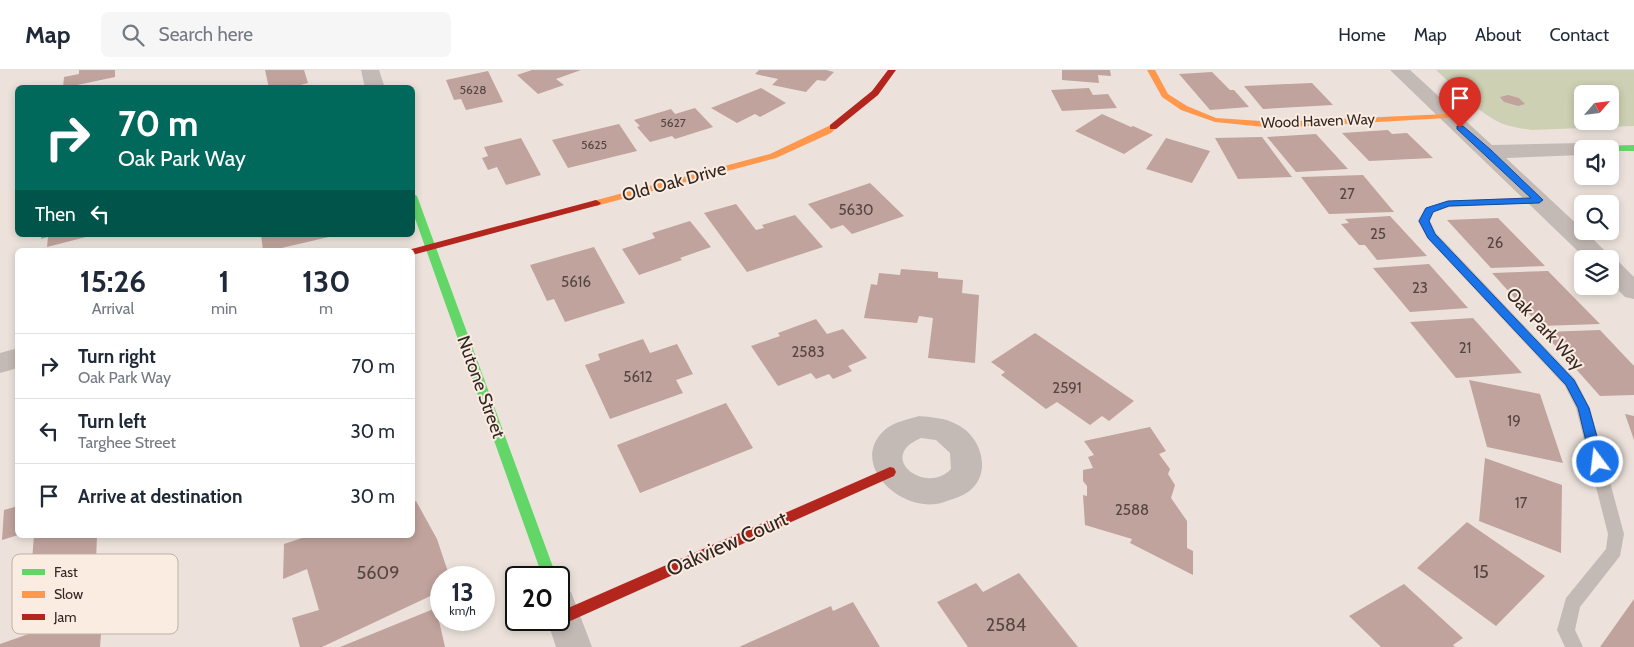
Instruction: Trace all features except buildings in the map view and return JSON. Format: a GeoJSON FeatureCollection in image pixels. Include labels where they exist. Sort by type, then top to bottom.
{"type":"FeatureCollection","features":[{"type":"Feature","properties":{"kind":"street"},"geometry":{"type":"LineString","coordinates":[[371,70],[374,85]]}},
{"type":"Feature","properties":{"kind":"street","name":"Old Oak Drive"},"geometry":{"type":"LineString","coordinates":[[415,251],[772,156],[828,131],[875,93],[892,70]]}},
{"type":"Feature","properties":{"kind":"street","name":"Wood Haven Way"},"geometry":{"type":"LineString","coordinates":[[1151,70],[1165,95],[1184,108],[1214,120],[1274,125],[1447,116]]}},
{"type":"Feature","properties":{"kind":"street"},"geometry":{"type":"LineString","coordinates":[[1399,70],[1591,250]]}},
{"type":"Feature","properties":{"kind":"street"},"geometry":{"type":"LineString","coordinates":[[1619,148],[1634,148]]}},
{"type":"Feature","properties":{"kind":"street"},"geometry":{"type":"LineString","coordinates":[[1488,152],[1574,149]]}},
{"type":"Feature","properties":{"kind":"street","name":"Nutone Street"},"geometry":{"type":"LineString","coordinates":[[415,204],[546,566]]}},
{"type":"Feature","properties":{"kind":"street"},"geometry":{"type":"LineString","coordinates":[[1619,276],[1634,290]]}},
{"type":"Feature","properties":{"kind":"street"},"geometry":{"type":"LineString","coordinates":[[0,363],[15,359]]}},
{"type":"Feature","properties":{"kind":"street","name":"Oakview Court"},"geometry":{"type":"LineString","coordinates":[[570,620],[890,472]]}},
{"type":"Feature","properties":{"kind":"lane","name":"Oak Park Way"},"geometry":{"type":"LineString","coordinates":[[1539,200],[1448,204],[1429,210],[1424,221],[1431,236],[1570,383],[1584,408],[1616,534],[1614,551],[1572,604],[1566,630],[1574,647]]}},
{"type":"Feature","properties":{"kind":"green space"},"geometry":{"type":"Polygon","coordinates":[[[1436,70],[1634,70],[1634,126],[1619,127],[1619,85],[1574,85],[1574,128],[1531,130],[1512,126],[1497,121],[1470,102],[1436,70]]]}},
{"type":"Feature","properties":{"kind":"traffic: fast"},"geometry":{"type":"LineString","coordinates":[[1619,148],[1634,148]]}},
{"type":"Feature","properties":{"kind":"traffic: fast"},"geometry":{"type":"LineString","coordinates":[[415,204],[546,566]]}},
{"type":"Feature","properties":{"kind":"traffic: slow"},"geometry":{"type":"LineString","coordinates":[[1151,70],[1165,95],[1184,108],[1215,120],[1274,125],[1447,116]]}},
{"type":"Feature","properties":{"kind":"traffic: slow"},"geometry":{"type":"LineString","coordinates":[[596,203],[773,156],[833,127]]}},
{"type":"Feature","properties":{"kind":"traffic: jam"},"geometry":{"type":"LineString","coordinates":[[833,127],[875,93],[892,70]]}},
{"type":"Feature","properties":{"kind":"traffic: jam"},"geometry":{"type":"LineString","coordinates":[[415,251],[596,203]]}},
{"type":"Feature","properties":{"kind":"traffic: jam"},"geometry":{"type":"LineString","coordinates":[[570,614],[890,472]]}},
{"type":"Feature","properties":{"kind":"route"},"geometry":{"type":"LineString","coordinates":[[1460,128],[1539,200],[1503,200],[1448,204],[1429,210],[1424,221],[1431,236],[1570,383],[1584,408],[1598,462]]}}]}
